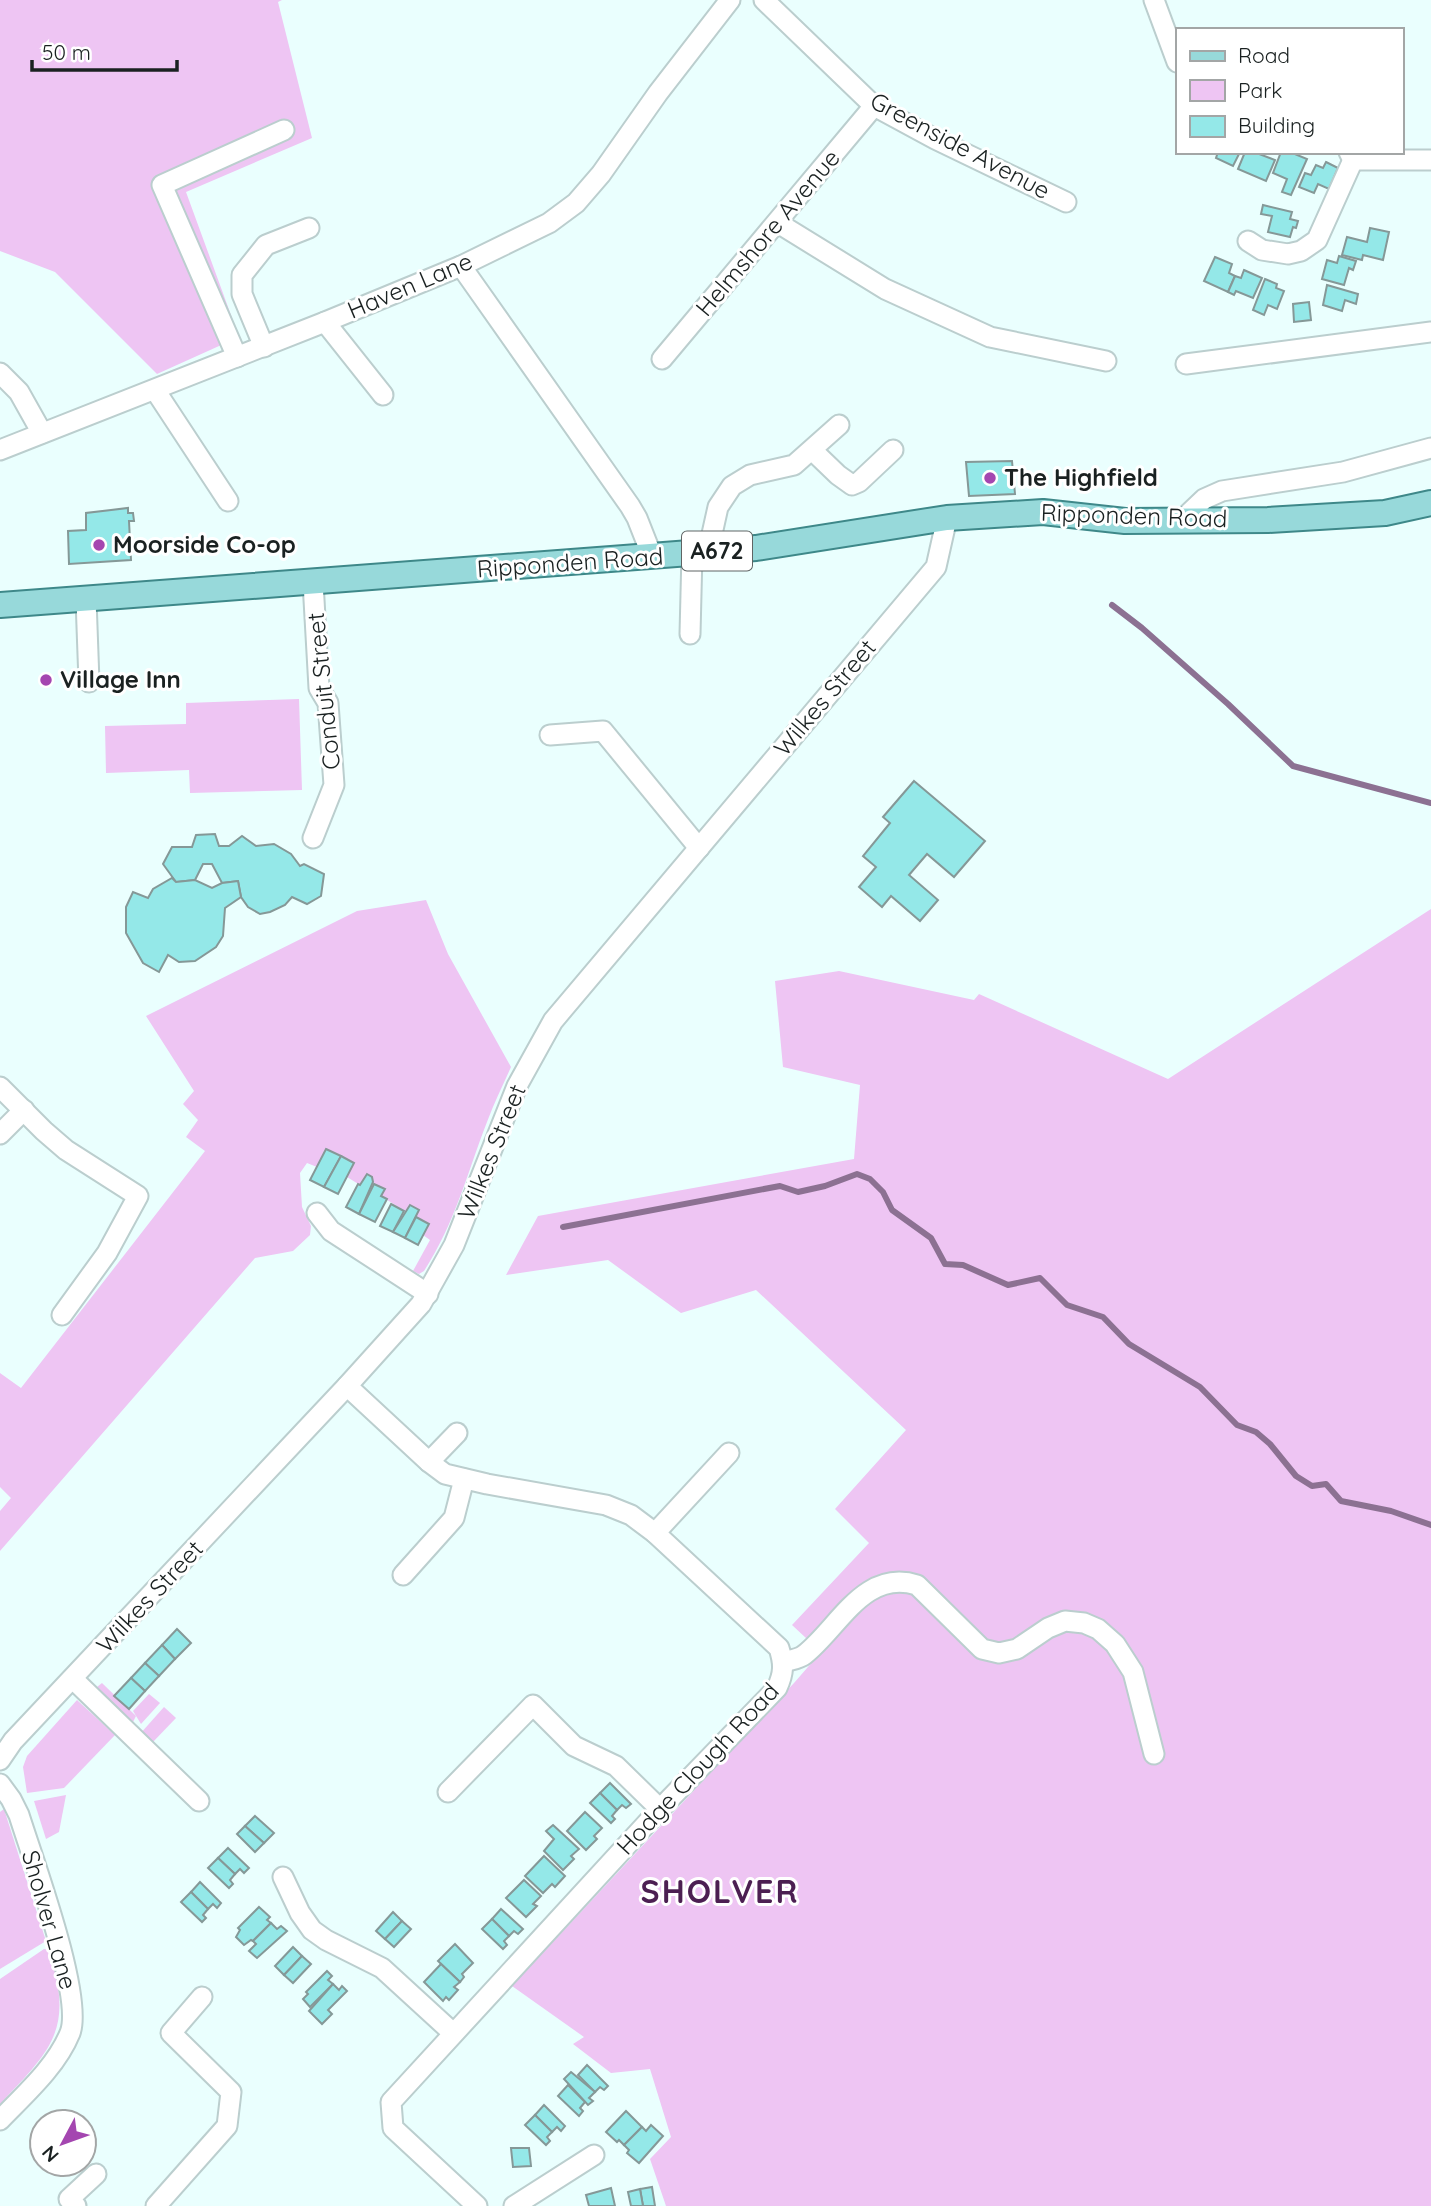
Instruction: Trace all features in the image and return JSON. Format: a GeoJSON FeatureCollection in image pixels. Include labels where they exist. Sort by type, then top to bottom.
{"type":"FeatureCollection","features":[{"type":"Feature","properties":{"kind":"main road","name":"Ripponden Road"},"geometry":{"type":"LineString","coordinates":[[0,605],[755,548],[947,518],[1044,512],[1125,521],[1268,520],[1385,513],[1431,503]]}},
{"type":"Feature","properties":{"kind":"street","name":"Haven Lane"},"geometry":{"type":"LineString","coordinates":[[0,450],[325,322],[461,265],[549,223],[576,203],[601,174],[657,93],[730,0]]}},
{"type":"Feature","properties":{"kind":"street","name":"Greenside Avenue"},"geometry":{"type":"LineString","coordinates":[[764,0],[874,106],[935,139],[1066,202]]}},
{"type":"Feature","properties":{"kind":"street"},"geometry":{"type":"LineString","coordinates":[[1154,0],[1176,59]]}},
{"type":"Feature","properties":{"kind":"street","name":"Helmshore Avenue"},"geometry":{"type":"LineString","coordinates":[[662,359],[874,106]]}},
{"type":"Feature","properties":{"kind":"street"},"geometry":{"type":"LineString","coordinates":[[237,357],[162,186],[284,130]]}},
{"type":"Feature","properties":{"kind":"street"},"geometry":{"type":"LineString","coordinates":[[1248,241],[1262,250],[1288,254],[1301,251],[1317,240],[1351,156],[1431,160]]}},
{"type":"Feature","properties":{"kind":"street"},"geometry":{"type":"LineString","coordinates":[[778,223],[885,289],[990,337],[1106,361]]}},
{"type":"Feature","properties":{"kind":"street"},"geometry":{"type":"LineString","coordinates":[[264,346],[242,294],[242,275],[266,245],[309,228]]}},
{"type":"Feature","properties":{"kind":"street"},"geometry":{"type":"LineString","coordinates":[[461,265],[630,506],[652,556]]}},
{"type":"Feature","properties":{"kind":"street"},"geometry":{"type":"LineString","coordinates":[[325,322],[383,395]]}},
{"type":"Feature","properties":{"kind":"street"},"geometry":{"type":"LineString","coordinates":[[1186,364],[1431,332]]}},
{"type":"Feature","properties":{"kind":"street"},"geometry":{"type":"LineString","coordinates":[[0,373],[19,392],[42,433]]}},
{"type":"Feature","properties":{"kind":"street"},"geometry":{"type":"LineString","coordinates":[[155,390],[228,501]]}},
{"type":"Feature","properties":{"kind":"street"},"geometry":{"type":"LineString","coordinates":[[690,634],[700,552],[725,493],[750,475],[794,465],[839,425]]}},
{"type":"Feature","properties":{"kind":"street"},"geometry":{"type":"LineString","coordinates":[[1182,520],[1204,499],[1222,491],[1343,472],[1431,448]]}},
{"type":"Feature","properties":{"kind":"street"},"geometry":{"type":"LineString","coordinates":[[813,450],[852,485],[859,482],[893,450]]}},
{"type":"Feature","properties":{"kind":"street","name":"Wilkes Street"},"geometry":{"type":"LineString","coordinates":[[0,1760],[13,1741],[347,1387],[428,1294],[454,1245],[479,1187],[517,1086],[553,1021],[936,567],[947,518]]}},
{"type":"Feature","properties":{"kind":"street","name":"Conduit Street"},"geometry":{"type":"LineString","coordinates":[[313,582],[319,688],[328,703],[334,785],[313,838]]}},
{"type":"Feature","properties":{"kind":"street"},"geometry":{"type":"LineString","coordinates":[[86,598],[89,682]]}},
{"type":"Feature","properties":{"kind":"street"},"geometry":{"type":"LineString","coordinates":[[550,735],[603,731],[699,848]]}},
{"type":"Feature","properties":{"kind":"street"},"geometry":{"type":"LineString","coordinates":[[0,1087],[66,1150],[138,1196],[94,1274],[62,1315]]}},
{"type":"Feature","properties":{"kind":"street"},"geometry":{"type":"LineString","coordinates":[[0,1134],[24,1111]]}},
{"type":"Feature","properties":{"kind":"street"},"geometry":{"type":"LineString","coordinates":[[317,1213],[331,1231],[428,1294]]}},
{"type":"Feature","properties":{"kind":"street","name":"Hodge Clough Road"},"geometry":{"type":"LineString","coordinates":[[347,1387],[445,1474],[606,1505],[631,1515],[655,1533],[779,1648],[784,1662],[783,1675],[777,1688],[660,1809],[391,2102],[393,2128],[477,2206]]}},
{"type":"Feature","properties":{"kind":"street"},"geometry":{"type":"LineString","coordinates":[[429,1462],[457,1433]]}},
{"type":"Feature","properties":{"kind":"street"},"geometry":{"type":"LineString","coordinates":[[655,1533],[729,1453]]}},
{"type":"Feature","properties":{"kind":"street"},"geometry":{"type":"LineString","coordinates":[[403,1575],[454,1518],[464,1479]]}},
{"type":"Feature","properties":{"kind":"street"},"geometry":{"type":"LineString","coordinates":[[784,1662],[803,1656],[839,1616],[871,1590],[888,1582],[904,1581],[917,1585],[982,1649],[999,1653],[1017,1649],[1048,1628],[1065,1621],[1084,1623],[1098,1629],[1115,1644],[1133,1672],[1154,1754]]}},
{"type":"Feature","properties":{"kind":"street"},"geometry":{"type":"LineString","coordinates":[[73,1679],[199,1801]]}},
{"type":"Feature","properties":{"kind":"street"},"geometry":{"type":"LineString","coordinates":[[448,1792],[533,1706],[574,1746],[616,1766],[660,1809]]}},
{"type":"Feature","properties":{"kind":"street","name":"Sholver Lane"},"geometry":{"type":"LineString","coordinates":[[0,1784],[19,1815],[58,1942],[73,2003],[71,2030],[60,2054],[0,2120]]}},
{"type":"Feature","properties":{"kind":"street"},"geometry":{"type":"LineString","coordinates":[[283,1877],[300,1913],[312,1930],[326,1940],[382,1968],[453,2033]]}},
{"type":"Feature","properties":{"kind":"street"},"geometry":{"type":"LineString","coordinates":[[156,2206],[227,2126],[231,2092],[170,2033],[202,1997]]}},
{"type":"Feature","properties":{"kind":"street"},"geometry":{"type":"LineString","coordinates":[[514,2206],[594,2155]]}},
{"type":"Feature","properties":{"kind":"street"},"geometry":{"type":"LineString","coordinates":[[76,2206],[68,2199],[92,2178]]}},
{"type":"Feature","properties":{"kind":"green space"},"geometry":{"type":"Polygon","coordinates":[[[0,0],[282,0],[278,2],[312,138],[186,192],[239,337],[157,374],[55,272],[0,251],[0,0]]]}},
{"type":"Feature","properties":{"kind":"green space"},"geometry":{"type":"Polygon","coordinates":[[[299,699],[302,790],[190,793],[189,770],[106,773],[105,726],[186,724],[186,703],[299,699]]]}},
{"type":"Feature","properties":{"kind":"green space"},"geometry":{"type":"Polygon","coordinates":[[[426,900],[448,954],[511,1067],[452,1216],[424,1271],[419,1274],[413,1271],[430,1240],[423,1235],[428,1224],[416,1217],[419,1210],[410,1205],[406,1212],[381,1196],[384,1189],[374,1184],[370,1191],[373,1181],[367,1174],[360,1185],[347,1177],[353,1163],[326,1149],[317,1167],[307,1163],[300,1173],[302,1207],[311,1226],[310,1235],[293,1251],[255,1258],[0,1551],[0,1511],[11,1498],[0,1487],[0,1373],[21,1388],[205,1151],[186,1137],[198,1120],[183,1104],[194,1091],[146,1016],[357,911],[426,900]]]}},
{"type":"Feature","properties":{"kind":"green space"},"geometry":{"type":"Polygon","coordinates":[[[1431,909],[1431,2206],[666,2206],[650,2159],[671,2137],[650,2069],[611,2073],[573,2044],[584,2037],[512,1986],[821,1652],[792,1625],[869,1543],[835,1509],[906,1430],[756,1290],[681,1313],[608,1260],[506,1275],[538,1216],[854,1159],[860,1085],[783,1067],[775,981],[839,971],[974,1000],[979,994],[1168,1079],[1431,909]]]}},
{"type":"Feature","properties":{"kind":"green space"},"geometry":{"type":"Polygon","coordinates":[[[102,1683],[136,1716],[133,1722],[97,1687],[102,1683]]]}},
{"type":"Feature","properties":{"kind":"green space"},"geometry":{"type":"Polygon","coordinates":[[[149,1694],[160,1703],[141,1724],[133,1711],[149,1694]]]}},
{"type":"Feature","properties":{"kind":"green space"},"geometry":{"type":"Polygon","coordinates":[[[77,1700],[115,1735],[64,1788],[27,1793],[23,1767],[27,1756],[77,1700]]]}},
{"type":"Feature","properties":{"kind":"green space"},"geometry":{"type":"Polygon","coordinates":[[[164,1707],[176,1718],[151,1744],[140,1734],[164,1707]]]}},
{"type":"Feature","properties":{"kind":"green space"},"geometry":{"type":"Polygon","coordinates":[[[66,1795],[59,1832],[46,1839],[34,1801],[66,1795]]]}},
{"type":"Feature","properties":{"kind":"green space"},"geometry":{"type":"Polygon","coordinates":[[[4,1809],[46,1941],[0,1969],[0,1812],[4,1809]]]}},
{"type":"Feature","properties":{"kind":"green space"},"geometry":{"type":"Polygon","coordinates":[[[44,1949],[49,1950],[59,2000],[54,2036],[34,2067],[0,2104],[0,1979],[44,1949]]]}},
{"type":"Feature","properties":{"kind":"building"},"geometry":{"type":"Polygon","coordinates":[[[1217,154],[1239,154],[1233,166],[1216,158],[1217,154]]]}},
{"type":"Feature","properties":{"kind":"building"},"geometry":{"type":"Polygon","coordinates":[[[1244,154],[1259,154],[1275,160],[1266,181],[1238,169],[1244,154]]]}},
{"type":"Feature","properties":{"kind":"building"},"geometry":{"type":"Polygon","coordinates":[[[1280,154],[1295,154],[1307,159],[1291,195],[1282,192],[1287,179],[1273,173],[1280,154]]]}},
{"type":"Feature","properties":{"kind":"building"},"geometry":{"type":"Polygon","coordinates":[[[1326,162],[1338,168],[1329,189],[1318,184],[1314,193],[1299,187],[1305,173],[1311,175],[1316,165],[1323,168],[1326,162]]]}},
{"type":"Feature","properties":{"kind":"building"},"geometry":{"type":"Polygon","coordinates":[[[1263,205],[1292,212],[1290,219],[1298,221],[1290,237],[1268,232],[1272,216],[1261,214],[1263,205]]]}},
{"type":"Feature","properties":{"kind":"building"},"geometry":{"type":"Polygon","coordinates":[[[1370,228],[1389,232],[1383,260],[1363,255],[1362,260],[1342,255],[1347,237],[1367,242],[1370,228]]]}},
{"type":"Feature","properties":{"kind":"building"},"geometry":{"type":"Polygon","coordinates":[[[1339,256],[1356,261],[1353,270],[1349,268],[1344,285],[1322,279],[1327,260],[1337,263],[1339,256]]]}},
{"type":"Feature","properties":{"kind":"building"},"geometry":{"type":"Polygon","coordinates":[[[1215,257],[1232,264],[1229,273],[1235,276],[1228,292],[1204,281],[1215,257]]]}},
{"type":"Feature","properties":{"kind":"building"},"geometry":{"type":"Polygon","coordinates":[[[1244,270],[1262,278],[1253,298],[1236,291],[1234,295],[1228,292],[1235,276],[1241,278],[1244,270]]]}},
{"type":"Feature","properties":{"kind":"building"},"geometry":{"type":"Polygon","coordinates":[[[1265,279],[1277,284],[1276,288],[1284,291],[1277,309],[1268,305],[1264,315],[1253,310],[1265,279]]]}},
{"type":"Feature","properties":{"kind":"building"},"geometry":{"type":"Polygon","coordinates":[[[1327,285],[1358,294],[1356,304],[1345,300],[1342,311],[1323,305],[1327,285]]]}},
{"type":"Feature","properties":{"kind":"building"},"geometry":{"type":"Polygon","coordinates":[[[1309,302],[1311,320],[1294,322],[1293,304],[1309,302]]]}},
{"type":"Feature","properties":{"kind":"building","name":"The Highfield"},"geometry":{"type":"Polygon","coordinates":[[[1012,461],[1015,494],[969,496],[966,462],[1012,461]]]}},
{"type":"Feature","properties":{"kind":"building","name":"Moorside Co-op"},"geometry":{"type":"Polygon","coordinates":[[[128,508],[128,513],[133,513],[134,521],[129,521],[131,560],[69,564],[68,531],[86,530],[86,513],[128,508]]]}},
{"type":"Feature","properties":{"kind":"building"},"geometry":{"type":"Polygon","coordinates":[[[914,781],[985,841],[954,877],[927,854],[909,875],[938,900],[920,921],[891,896],[882,907],[859,887],[876,867],[863,856],[890,823],[883,817],[914,781]]]}},
{"type":"Feature","properties":{"kind":"building"},"geometry":{"type":"Polygon","coordinates":[[[215,834],[219,846],[229,846],[242,836],[256,846],[274,844],[291,854],[300,866],[304,864],[324,874],[321,896],[307,904],[292,897],[285,905],[260,914],[248,907],[241,897],[238,881],[222,883],[212,864],[203,864],[195,880],[176,882],[163,864],[172,847],[192,847],[196,835],[215,834]]]}},
{"type":"Feature","properties":{"kind":"building"},"geometry":{"type":"Polygon","coordinates":[[[172,878],[176,882],[195,880],[212,888],[222,883],[238,881],[241,897],[225,908],[223,936],[216,947],[195,961],[179,962],[168,955],[159,972],[143,963],[126,933],[126,907],[133,892],[148,898],[153,889],[172,878]]]}},
{"type":"Feature","properties":{"kind":"building"},"geometry":{"type":"Polygon","coordinates":[[[326,1149],[341,1156],[324,1187],[310,1180],[326,1149]]]}},
{"type":"Feature","properties":{"kind":"building"},"geometry":{"type":"Polygon","coordinates":[[[341,1156],[354,1163],[338,1194],[324,1187],[341,1156]]]}},
{"type":"Feature","properties":{"kind":"building"},"geometry":{"type":"Polygon","coordinates":[[[367,1174],[372,1177],[373,1182],[359,1214],[346,1207],[358,1184],[360,1185],[367,1174]]]}},
{"type":"Feature","properties":{"kind":"building"},"geometry":{"type":"Polygon","coordinates":[[[374,1184],[385,1189],[381,1196],[387,1199],[375,1222],[359,1214],[374,1184]]]}},
{"type":"Feature","properties":{"kind":"building"},"geometry":{"type":"Polygon","coordinates":[[[391,1204],[404,1211],[393,1232],[380,1226],[391,1204]]]}},
{"type":"Feature","properties":{"kind":"building"},"geometry":{"type":"Polygon","coordinates":[[[410,1205],[419,1210],[405,1238],[393,1232],[410,1205]]]}},
{"type":"Feature","properties":{"kind":"building"},"geometry":{"type":"Polygon","coordinates":[[[416,1217],[429,1224],[418,1245],[405,1238],[416,1217]]]}},
{"type":"Feature","properties":{"kind":"building"},"geometry":{"type":"Polygon","coordinates":[[[177,1629],[191,1643],[175,1659],[162,1645],[177,1629]]]}},
{"type":"Feature","properties":{"kind":"building"},"geometry":{"type":"Polygon","coordinates":[[[162,1645],[175,1659],[159,1676],[145,1663],[162,1645]]]}},
{"type":"Feature","properties":{"kind":"building"},"geometry":{"type":"Polygon","coordinates":[[[145,1663],[159,1676],[145,1691],[131,1678],[145,1663]]]}},
{"type":"Feature","properties":{"kind":"building"},"geometry":{"type":"Polygon","coordinates":[[[131,1678],[145,1691],[129,1709],[114,1696],[131,1678]]]}},
{"type":"Feature","properties":{"kind":"building"},"geometry":{"type":"Polygon","coordinates":[[[610,1783],[631,1804],[626,1808],[622,1805],[617,1810],[600,1793],[610,1783]]]}},
{"type":"Feature","properties":{"kind":"building"},"geometry":{"type":"Polygon","coordinates":[[[600,1793],[617,1810],[611,1823],[590,1803],[600,1793]]]}},
{"type":"Feature","properties":{"kind":"building"},"geometry":{"type":"Polygon","coordinates":[[[585,1812],[602,1828],[594,1836],[597,1839],[586,1850],[567,1831],[585,1812]]]}},
{"type":"Feature","properties":{"kind":"building"},"geometry":{"type":"Polygon","coordinates":[[[255,1816],[274,1833],[264,1843],[245,1826],[255,1816]]]}},
{"type":"Feature","properties":{"kind":"building"},"geometry":{"type":"Polygon","coordinates":[[[553,1825],[579,1849],[571,1856],[574,1859],[563,1870],[544,1851],[554,1839],[546,1831],[553,1825]]]}},
{"type":"Feature","properties":{"kind":"building"},"geometry":{"type":"Polygon","coordinates":[[[245,1826],[264,1843],[255,1852],[237,1834],[245,1826]]]}},
{"type":"Feature","properties":{"kind":"building"},"geometry":{"type":"Polygon","coordinates":[[[228,1848],[249,1868],[244,1873],[240,1869],[235,1874],[218,1858],[228,1848]]]}},
{"type":"Feature","properties":{"kind":"building"},"geometry":{"type":"Polygon","coordinates":[[[544,1856],[565,1876],[555,1887],[552,1884],[543,1893],[525,1876],[544,1856]]]}},
{"type":"Feature","properties":{"kind":"building"},"geometry":{"type":"Polygon","coordinates":[[[218,1858],[235,1874],[230,1880],[233,1884],[229,1888],[208,1868],[218,1858]]]}},
{"type":"Feature","properties":{"kind":"building"},"geometry":{"type":"Polygon","coordinates":[[[524,1880],[541,1896],[533,1904],[537,1906],[526,1917],[506,1898],[524,1880]]]}},
{"type":"Feature","properties":{"kind":"building"},"geometry":{"type":"Polygon","coordinates":[[[200,1882],[221,1903],[217,1908],[213,1904],[208,1909],[191,1892],[200,1882]]]}},
{"type":"Feature","properties":{"kind":"building"},"geometry":{"type":"Polygon","coordinates":[[[191,1892],[208,1909],[202,1922],[181,1902],[191,1892]]]}},
{"type":"Feature","properties":{"kind":"building"},"geometry":{"type":"Polygon","coordinates":[[[259,1907],[270,1917],[267,1920],[271,1923],[253,1941],[244,1945],[236,1937],[240,1930],[238,1928],[259,1907]]]}},
{"type":"Feature","properties":{"kind":"building"},"geometry":{"type":"Polygon","coordinates":[[[501,1909],[523,1929],[518,1934],[514,1931],[509,1936],[492,1919],[501,1909]]]}},
{"type":"Feature","properties":{"kind":"building"},"geometry":{"type":"Polygon","coordinates":[[[393,1912],[402,1921],[385,1939],[376,1931],[393,1912]]]}},
{"type":"Feature","properties":{"kind":"building"},"geometry":{"type":"Polygon","coordinates":[[[492,1919],[509,1936],[504,1941],[507,1945],[503,1949],[482,1929],[492,1919]]]}},
{"type":"Feature","properties":{"kind":"building"},"geometry":{"type":"Polygon","coordinates":[[[402,1921],[411,1929],[394,1947],[385,1939],[402,1921]]]}},
{"type":"Feature","properties":{"kind":"building"},"geometry":{"type":"Polygon","coordinates":[[[271,1923],[277,1929],[281,1926],[287,1931],[257,1958],[249,1951],[256,1944],[253,1941],[271,1923]]]}},
{"type":"Feature","properties":{"kind":"building"},"geometry":{"type":"Polygon","coordinates":[[[455,1944],[473,1963],[462,1974],[464,1977],[460,1982],[438,1961],[455,1944]]]}},
{"type":"Feature","properties":{"kind":"building"},"geometry":{"type":"Polygon","coordinates":[[[293,1947],[302,1956],[284,1975],[275,1966],[293,1947]]]}},
{"type":"Feature","properties":{"kind":"building"},"geometry":{"type":"Polygon","coordinates":[[[302,1956],[311,1964],[293,1983],[284,1975],[302,1956]]]}},
{"type":"Feature","properties":{"kind":"building"},"geometry":{"type":"Polygon","coordinates":[[[441,1964],[460,1982],[454,1987],[458,1990],[449,2000],[446,1997],[443,2001],[424,1982],[441,1964]]]}},
{"type":"Feature","properties":{"kind":"building"},"geometry":{"type":"Polygon","coordinates":[[[327,1971],[332,1976],[328,1980],[333,1984],[310,2007],[303,1999],[308,1994],[306,1992],[327,1971]]]}},
{"type":"Feature","properties":{"kind":"building"},"geometry":{"type":"Polygon","coordinates":[[[333,1984],[339,1990],[342,1986],[347,1991],[328,2010],[332,2014],[322,2024],[309,2011],[333,1984]]]}},
{"type":"Feature","properties":{"kind":"building"},"geometry":{"type":"Polygon","coordinates":[[[587,2065],[608,2086],[604,2090],[600,2087],[595,2092],[578,2075],[587,2065]]]}},
{"type":"Feature","properties":{"kind":"building"},"geometry":{"type":"Polygon","coordinates":[[[571,2072],[595,2092],[589,2098],[593,2101],[588,2105],[564,2079],[571,2072]]]}},
{"type":"Feature","properties":{"kind":"building"},"geometry":{"type":"Polygon","coordinates":[[[568,2085],[585,2102],[580,2108],[583,2111],[579,2116],[558,2096],[568,2085]]]}},
{"type":"Feature","properties":{"kind":"building"},"geometry":{"type":"Polygon","coordinates":[[[544,2105],[565,2126],[561,2131],[557,2127],[552,2132],[535,2115],[544,2105]]]}},
{"type":"Feature","properties":{"kind":"building"},"geometry":{"type":"Polygon","coordinates":[[[626,2111],[642,2127],[624,2145],[606,2132],[626,2111]]]}},
{"type":"Feature","properties":{"kind":"building"},"geometry":{"type":"Polygon","coordinates":[[[535,2115],[552,2132],[547,2137],[550,2141],[546,2145],[525,2125],[535,2115]]]}},
{"type":"Feature","properties":{"kind":"building"},"geometry":{"type":"Polygon","coordinates":[[[651,2125],[663,2136],[639,2163],[627,2153],[629,2150],[624,2145],[642,2127],[646,2131],[651,2125]]]}},
{"type":"Feature","properties":{"kind":"building"},"geometry":{"type":"Polygon","coordinates":[[[511,2148],[529,2148],[531,2166],[513,2167],[511,2148]]]}},
{"type":"Feature","properties":{"kind":"building"},"geometry":{"type":"Polygon","coordinates":[[[652,2187],[655,2206],[643,2206],[640,2189],[652,2187]]]}},
{"type":"Feature","properties":{"kind":"building"},"geometry":{"type":"Polygon","coordinates":[[[611,2188],[615,2206],[589,2206],[586,2195],[611,2188]]]}},
{"type":"Feature","properties":{"kind":"building"},"geometry":{"type":"Polygon","coordinates":[[[640,2189],[643,2206],[631,2206],[628,2192],[640,2189]]]}},
{"type":"Feature","properties":{"kind":"waterway"},"geometry":{"type":"LineString","coordinates":[[1112,605],[1228,704],[1293,766],[1431,803]]}},
{"type":"Feature","properties":{"kind":"waterway"},"geometry":{"type":"LineString","coordinates":[[563,1227],[780,1186],[798,1192],[825,1186],[857,1174],[870,1179],[883,1192],[892,1210],[931,1238],[945,1264],[963,1265],[1008,1285],[1040,1278],[1067,1305],[1103,1317],[1129,1344],[1200,1387],[1237,1425],[1256,1432],[1270,1444],[1296,1476],[1312,1486],[1326,1484],[1341,1501],[1391,1511],[1431,1525]]}},
{"type":"Feature","properties":{"kind":"place","name":"The Highfield"},"geometry":{"type":"Point","coordinates":[990,478]}},
{"type":"Feature","properties":{"kind":"place","name":"Moorside Co-op"},"geometry":{"type":"Point","coordinates":[99,545]}},
{"type":"Feature","properties":{"kind":"place","name":"Village Inn"},"geometry":{"type":"Point","coordinates":[46,680]}},
{"type":"Feature","properties":{"kind":"district","name":"SHOLVER"},"geometry":{"type":"Point","coordinates":[720,1892]}}]}
